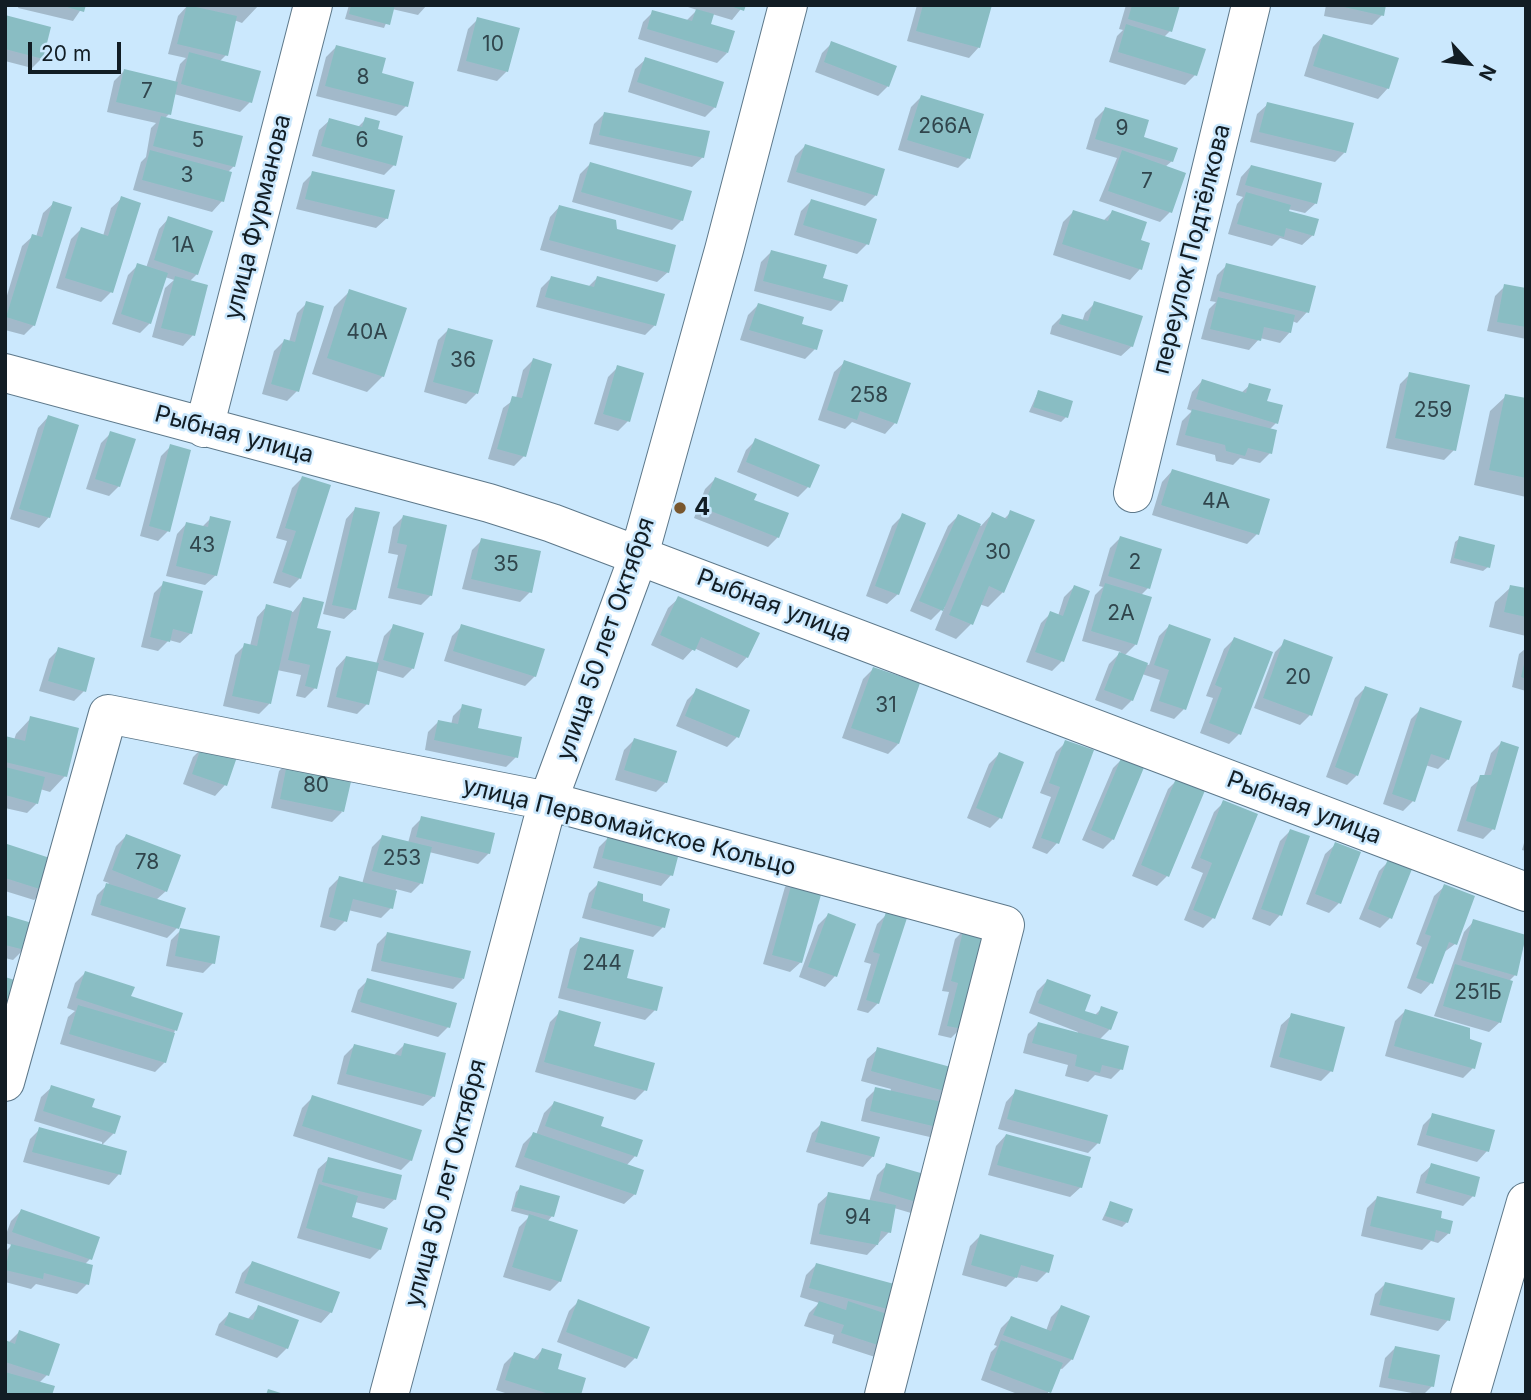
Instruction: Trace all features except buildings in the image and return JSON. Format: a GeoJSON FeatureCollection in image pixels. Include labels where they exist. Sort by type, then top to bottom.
{"type":"FeatureCollection","features":[{"type":"Feature","properties":{"kind":"street","name":"улица Фурманова"},"geometry":{"type":"LineString","coordinates":[[204,428],[313,5]]}},
{"type":"Feature","properties":{"kind":"street","name":"улица 50 лет Октября"},"geometry":{"type":"LineString","coordinates":[[389,1395],[548,801],[639,555],[724,250],[788,5]]}},
{"type":"Feature","properties":{"kind":"street","name":"переулок Подтёлкова"},"geometry":{"type":"LineString","coordinates":[[1133,492],[1251,5]]}},
{"type":"Feature","properties":{"kind":"street","name":"Рыбная улица"},"geometry":{"type":"LineString","coordinates":[[5,373],[489,503],[639,555],[1526,892]]}},
{"type":"Feature","properties":{"kind":"street","name":"улица Первомайское Кольцо"},"geometry":{"type":"LineString","coordinates":[[5,1082],[108,714],[548,801],[1005,925],[884,1395]]}},
{"type":"Feature","properties":{"kind":"street"},"geometry":{"type":"LineString","coordinates":[[1470,1395],[1526,1202]]}},
{"type":"Feature","properties":{"kind":"place","name":"4"},"geometry":{"type":"Point","coordinates":[680,508]}}]}
